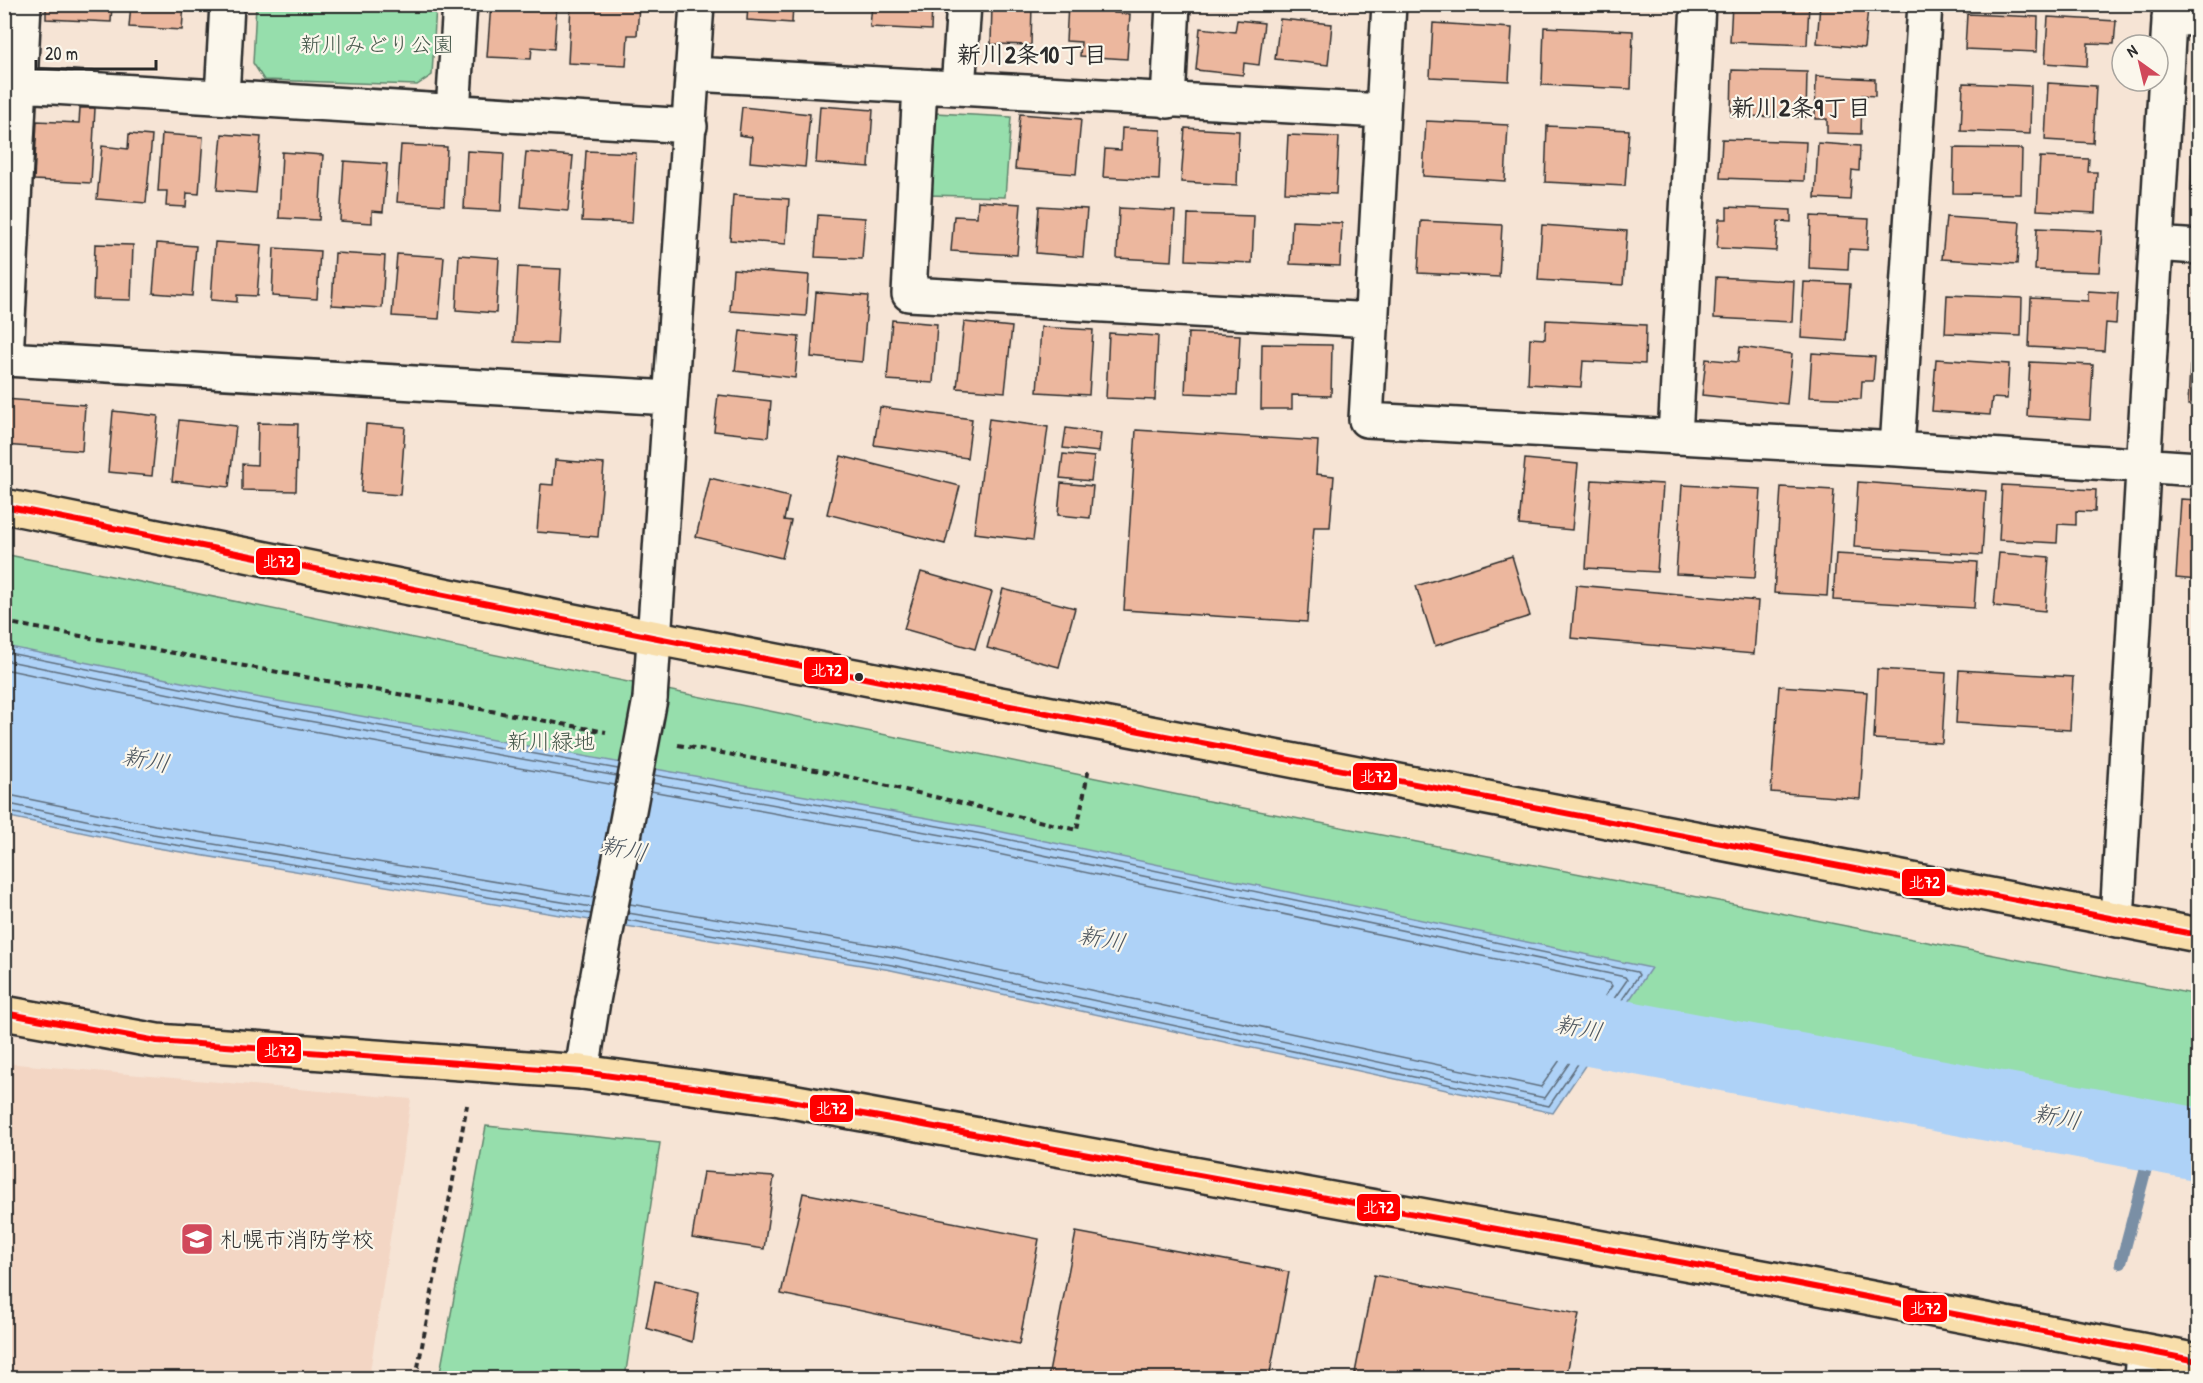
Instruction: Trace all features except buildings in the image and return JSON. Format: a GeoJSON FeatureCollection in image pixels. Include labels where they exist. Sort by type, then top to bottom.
{"type":"FeatureCollection","features":[{"type":"Feature","properties":{"kind":"main road"},"geometry":{"type":"LineString","coordinates":[[4,506],[652,637],[2199,935]]}},
{"type":"Feature","properties":{"kind":"main road"},"geometry":{"type":"LineString","coordinates":[[4,1013],[157,1041],[582,1072],[780,1099],[1749,1275],[2142,1365],[2199,1361]]}},
{"type":"Feature","properties":{"kind":"street"},"geometry":{"type":"LineString","coordinates":[[24,4],[12,85],[6,359],[670,398]]}},
{"type":"Feature","properties":{"kind":"street"},"geometry":{"type":"LineString","coordinates":[[222,97],[227,4]]}},
{"type":"Feature","properties":{"kind":"street"},"geometry":{"type":"LineString","coordinates":[[453,111],[460,4]]}},
{"type":"Feature","properties":{"kind":"street"},"geometry":{"type":"LineString","coordinates":[[582,1072],[650,699],[652,637],[697,4]]}},
{"type":"Feature","properties":{"kind":"street"},"geometry":{"type":"LineString","coordinates":[[958,88],[964,4]]}},
{"type":"Feature","properties":{"kind":"street"},"geometry":{"type":"LineString","coordinates":[[1168,101],[1173,4]]}},
{"type":"Feature","properties":{"kind":"street"},"geometry":{"type":"LineString","coordinates":[[1389,4],[1366,420],[1897,449],[2199,469]]}},
{"type":"Feature","properties":{"kind":"street"},"geometry":{"type":"LineString","coordinates":[[1674,437],[1698,4]]}},
{"type":"Feature","properties":{"kind":"street"},"geometry":{"type":"LineString","coordinates":[[1897,449],[1925,4]]}},
{"type":"Feature","properties":{"kind":"street"},"geometry":{"type":"LineString","coordinates":[[2117,920],[2156,244],[2179,14]]}},
{"type":"Feature","properties":{"kind":"street"},"geometry":{"type":"LineString","coordinates":[[693,74],[1383,111]]}},
{"type":"Feature","properties":{"kind":"street"},"geometry":{"type":"LineString","coordinates":[[12,85],[690,126]]}},
{"type":"Feature","properties":{"kind":"street"},"geometry":{"type":"LineString","coordinates":[[920,86],[909,294],[1372,320]]}},
{"type":"Feature","properties":{"kind":"street"},"geometry":{"type":"LineString","coordinates":[[2156,244],[2199,247]]}},
{"type":"Feature","properties":{"kind":"path"},"geometry":{"type":"LineString","coordinates":[[4,622],[611,733]]}},
{"type":"Feature","properties":{"kind":"path"},"geometry":{"type":"LineString","coordinates":[[669,743],[832,773],[1077,830],[1089,768]]}},
{"type":"Feature","properties":{"kind":"path"},"geometry":{"type":"LineString","coordinates":[[416,1378],[467,1105]]}},
{"type":"Feature","properties":{"kind":"shaded area","name":"札幌市消防学校"},"geometry":{"type":"Polygon","coordinates":[[[5,1063],[411,1099],[369,1378],[5,1378],[5,1063]]]}},
{"type":"Feature","properties":{"kind":"green space","name":"新川みどり公園"},"geometry":{"type":"Polygon","coordinates":[[[256,5],[436,5],[432,75],[417,85],[264,80],[253,63],[256,5]]]}},
{"type":"Feature","properties":{"kind":"green space"},"geometry":{"type":"Polygon","coordinates":[[[935,113],[1011,117],[1005,197],[927,195],[935,113]]]}},
{"type":"Feature","properties":{"kind":"green space","name":"新川緑地"},"geometry":{"type":"Polygon","coordinates":[[[4,554],[1213,802],[2198,995],[2198,1121],[1456,988],[5,697],[4,554]]]}},
{"type":"Feature","properties":{"kind":"green space"},"geometry":{"type":"Polygon","coordinates":[[[486,1126],[660,1143],[625,1378],[439,1378],[486,1126]]]}},
{"type":"Feature","properties":{"kind":"water"},"geometry":{"type":"Polygon","coordinates":[[[5,646],[255,697],[983,828],[1651,968],[1553,1113],[891,970],[151,847],[5,816],[5,646]]]}},
{"type":"Feature","properties":{"kind":"waterway","name":"新川"},"geometry":{"type":"LineString","coordinates":[[1510,1015],[2198,1144]]}},
{"type":"Feature","properties":{"kind":"waterway"},"geometry":{"type":"LineString","coordinates":[[2121,1263],[2155,1134]]}},
{"type":"Feature","properties":{"kind":"transit line","name":"北72"},"geometry":{"type":"LineString","coordinates":[[4,506],[652,637],[2198,935]]}},
{"type":"Feature","properties":{"kind":"transit line","name":"北72"},"geometry":{"type":"LineString","coordinates":[[4,1013],[157,1041],[582,1072],[780,1099],[1773,1279],[2198,1361]]}},
{"type":"Feature","properties":{"kind":"place","name":"札幌市消防学校"},"geometry":{"type":"Point","coordinates":[197,1239]}},
{"type":"Feature","properties":{"kind":"district","name":"新川2条10丁目"},"geometry":{"type":"Point","coordinates":[1032,55]}},
{"type":"Feature","properties":{"kind":"district","name":"新川2条9丁目"},"geometry":{"type":"Point","coordinates":[1801,108]}}]}
